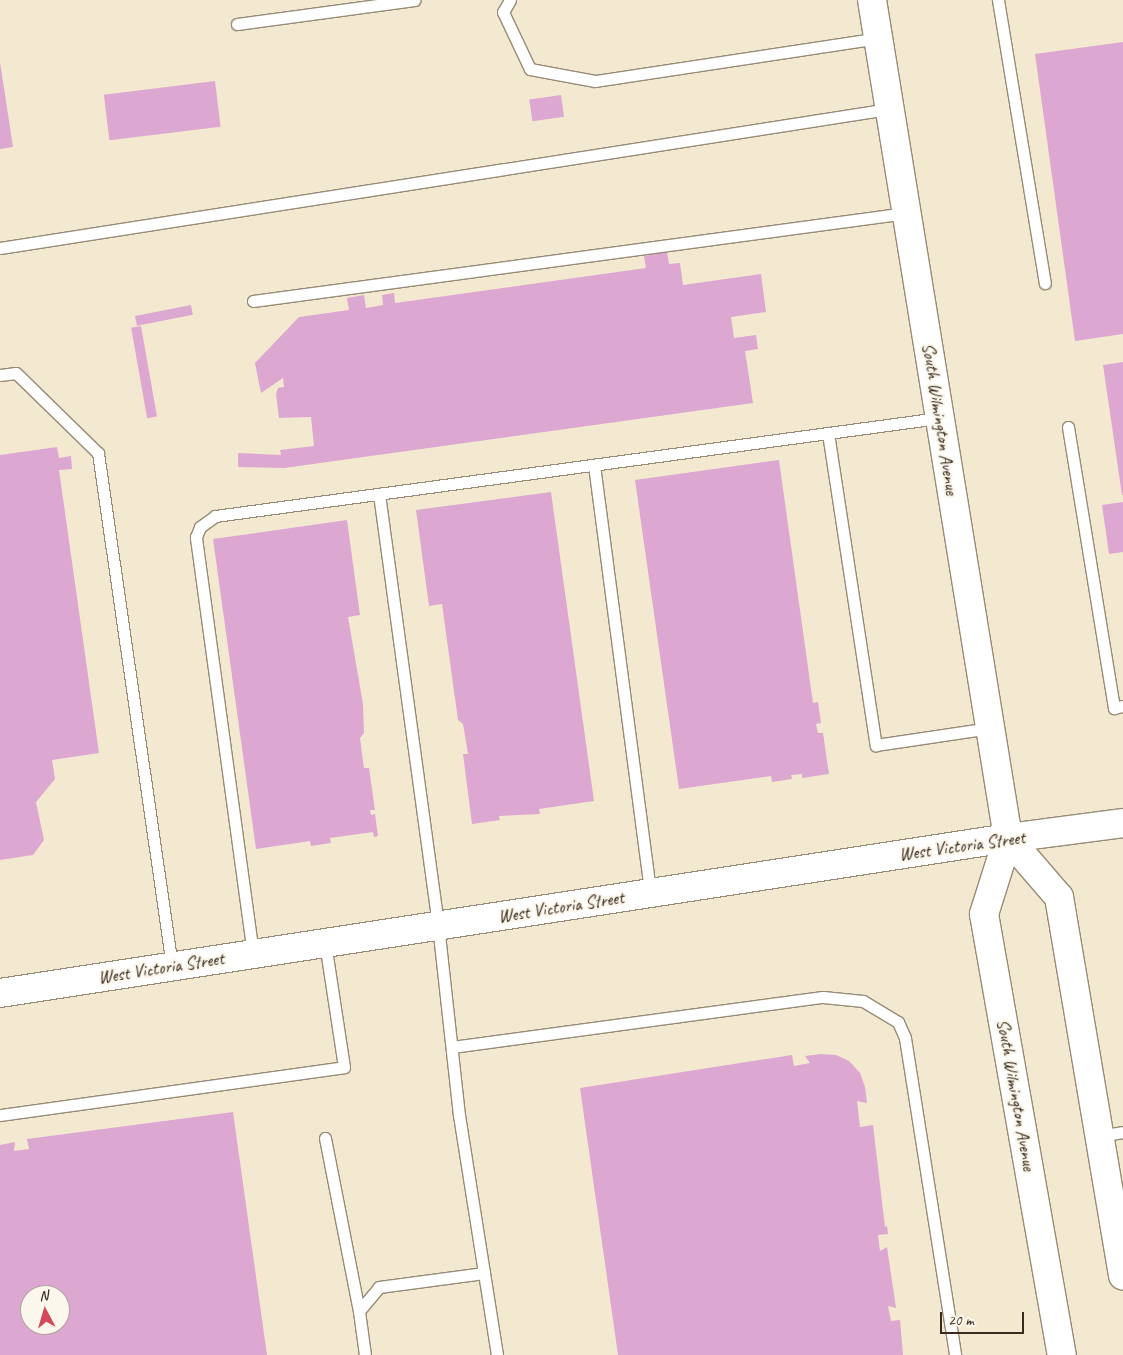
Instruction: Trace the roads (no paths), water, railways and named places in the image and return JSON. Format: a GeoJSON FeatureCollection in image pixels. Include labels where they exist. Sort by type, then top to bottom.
{"type":"FeatureCollection","features":[{"type":"Feature","properties":{"kind":"main road","name":"South Wilmington Avenue"},"geometry":{"type":"LineString","coordinates":[[872,0],[1008,838],[984,914],[1062,1355]]}},
{"type":"Feature","properties":{"kind":"main road","name":"West Victoria Street"},"geometry":{"type":"LineString","coordinates":[[0,992],[1008,838],[1123,823]]}},
{"type":"Feature","properties":{"kind":"main road"},"geometry":{"type":"LineString","coordinates":[[1008,838],[1059,897],[1110,1134],[1123,1276]]}},
{"type":"Feature","properties":{"kind":"lane"},"geometry":{"type":"LineString","coordinates":[[237,24],[414,0]]}},
{"type":"Feature","properties":{"kind":"lane"},"geometry":{"type":"LineString","coordinates":[[510,0],[503,12],[530,69],[595,81],[878,38]]}},
{"type":"Feature","properties":{"kind":"lane"},"geometry":{"type":"LineString","coordinates":[[998,0],[1045,283]]}},
{"type":"Feature","properties":{"kind":"lane"},"geometry":{"type":"LineString","coordinates":[[0,248],[889,109]]}},
{"type":"Feature","properties":{"kind":"lane"},"geometry":{"type":"LineString","coordinates":[[253,301],[906,213]]}},
{"type":"Feature","properties":{"kind":"lane"},"geometry":{"type":"LineString","coordinates":[[0,375],[16,373],[98,453],[172,966]]}},
{"type":"Feature","properties":{"kind":"lane"},"geometry":{"type":"LineString","coordinates":[[253,954],[196,537],[200,526],[215,516],[939,418]]}},
{"type":"Feature","properties":{"kind":"lane"},"geometry":{"type":"LineString","coordinates":[[1068,427],[1114,708],[1123,706]]}},
{"type":"Feature","properties":{"kind":"lane"},"geometry":{"type":"LineString","coordinates":[[828,433],[876,745],[990,728]]}},
{"type":"Feature","properties":{"kind":"lane"},"geometry":{"type":"LineString","coordinates":[[594,465],[650,893]]}},
{"type":"Feature","properties":{"kind":"lane"},"geometry":{"type":"LineString","coordinates":[[379,494],[438,926],[452,1047],[497,1355]]}},
{"type":"Feature","properties":{"kind":"lane"},"geometry":{"type":"LineString","coordinates":[[0,1115],[344,1067],[326,942]]}},
{"type":"Feature","properties":{"kind":"lane"},"geometry":{"type":"LineString","coordinates":[[452,1047],[823,997],[864,1000],[898,1022],[905,1038],[955,1355]]}},
{"type":"Feature","properties":{"kind":"lane"},"geometry":{"type":"LineString","coordinates":[[325,1138],[359,1311],[365,1355]]}},
{"type":"Feature","properties":{"kind":"lane"},"geometry":{"type":"LineString","coordinates":[[359,1311],[379,1287],[484,1273]]}}]}
